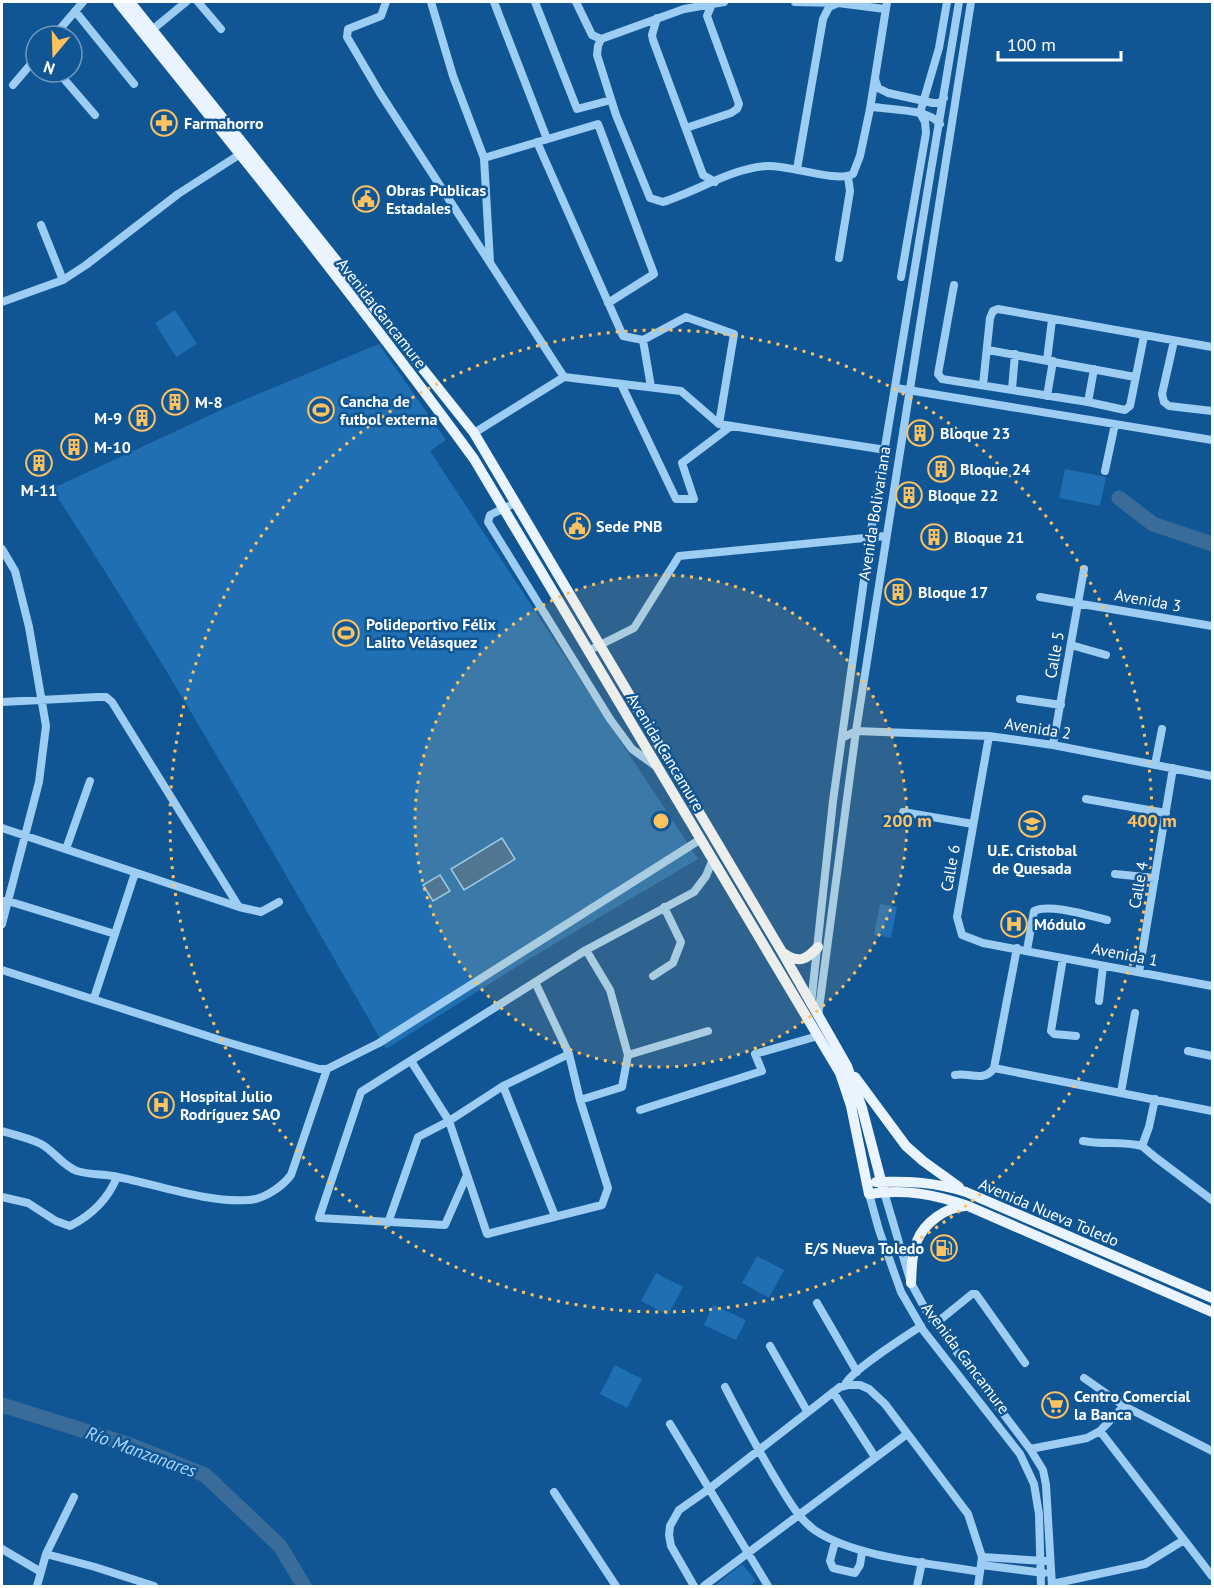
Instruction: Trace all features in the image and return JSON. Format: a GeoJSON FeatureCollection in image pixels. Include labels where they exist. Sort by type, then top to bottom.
{"type":"FeatureCollection","features":[{"type":"Feature","properties":{"kind":"main road","name":"Avenida Cancamure"},"geometry":{"type":"LineString","coordinates":[[118,2],[474,433],[811,1002],[817,1033],[840,1073],[851,1106],[869,1194]]}},
{"type":"Feature","properties":{"kind":"main road","name":"Avenida Cancamure"},"geometry":{"type":"LineString","coordinates":[[130,2],[474,459],[713,859],[847,1066],[862,1108],[882,1187]]}},
{"type":"Feature","properties":{"kind":"main road"},"geometry":{"type":"LineString","coordinates":[[782,952],[796,960],[802,960],[818,947]]}},
{"type":"Feature","properties":{"kind":"main road"},"geometry":{"type":"LineString","coordinates":[[847,1066],[906,1146],[966,1192]]}},
{"type":"Feature","properties":{"kind":"main road","name":"Avenida Nueva Toledo"},"geometry":{"type":"LineString","coordinates":[[867,1182],[882,1187],[940,1196],[968,1206],[1212,1312]]}},
{"type":"Feature","properties":{"kind":"main road","name":"Avenida Nueva Toledo"},"geometry":{"type":"LineString","coordinates":[[869,1194],[882,1187],[940,1184],[966,1192],[1212,1298]]}},
{"type":"Feature","properties":{"kind":"main road"},"geometry":{"type":"LineString","coordinates":[[911,1283],[913,1255],[917,1240],[923,1231],[941,1214],[955,1207],[968,1206]]}},
{"type":"Feature","properties":{"kind":"street"},"geometry":{"type":"LineString","coordinates":[[64,24],[83,2]]}},
{"type":"Feature","properties":{"kind":"street"},"geometry":{"type":"LineString","coordinates":[[153,30],[186,2]]}},
{"type":"Feature","properties":{"kind":"street"},"geometry":{"type":"LineString","coordinates":[[198,2],[221,29]]}},
{"type":"Feature","properties":{"kind":"street"},"geometry":{"type":"LineString","coordinates":[[387,2],[381,16],[348,28],[347,37],[380,93],[564,377]]}},
{"type":"Feature","properties":{"kind":"street"},"geometry":{"type":"LineString","coordinates":[[431,2],[453,76],[484,158],[490,263]]}},
{"type":"Feature","properties":{"kind":"street"},"geometry":{"type":"LineString","coordinates":[[494,2],[547,139]]}},
{"type":"Feature","properties":{"kind":"street"},"geometry":{"type":"LineString","coordinates":[[576,2],[592,35],[601,39]]}},
{"type":"Feature","properties":{"kind":"street"},"geometry":{"type":"LineString","coordinates":[[724,2],[684,9],[657,18],[601,39],[597,46],[597,55],[611,100],[650,198],[663,202],[748,169],[766,166],[797,169],[834,177],[848,177],[856,170],[870,109],[886,5],[795,2]]}},
{"type":"Feature","properties":{"kind":"street"},"geometry":{"type":"LineString","coordinates":[[920,113],[939,48],[947,2]]}},
{"type":"Feature","properties":{"kind":"street","name":"Avenida Bolivariana"},"geometry":{"type":"LineString","coordinates":[[811,1002],[844,720],[870,537],[960,2]]}},
{"type":"Feature","properties":{"kind":"street","name":"Avenida Bolivariana"},"geometry":{"type":"LineString","coordinates":[[814,1017],[885,536],[971,2]]}},
{"type":"Feature","properties":{"kind":"street"},"geometry":{"type":"LineString","coordinates":[[536,3],[577,109],[611,100]]}},
{"type":"Feature","properties":{"kind":"street"},"geometry":{"type":"LineString","coordinates":[[797,169],[823,19],[829,7],[838,3]]}},
{"type":"Feature","properties":{"kind":"street"},"geometry":{"type":"LineString","coordinates":[[686,128],[731,113],[737,109],[739,104],[707,16],[712,4]]}},
{"type":"Feature","properties":{"kind":"street"},"geometry":{"type":"LineString","coordinates":[[75,11],[134,84]]}},
{"type":"Feature","properties":{"kind":"street"},"geometry":{"type":"LineString","coordinates":[[657,18],[652,35],[703,175],[699,188]]}},
{"type":"Feature","properties":{"kind":"street"},"geometry":{"type":"LineString","coordinates":[[637,26],[652,35]]}},
{"type":"Feature","properties":{"kind":"street"},"geometry":{"type":"LineString","coordinates":[[13,86],[24,73]]}},
{"type":"Feature","properties":{"kind":"street"},"geometry":{"type":"LineString","coordinates":[[875,78],[875,84],[882,91],[939,103],[944,98]]}},
{"type":"Feature","properties":{"kind":"street"},"geometry":{"type":"LineString","coordinates":[[68,84],[95,115]]}},
{"type":"Feature","properties":{"kind":"street"},"geometry":{"type":"LineString","coordinates":[[870,109],[874,106],[920,113],[932,117],[940,124]]}},
{"type":"Feature","properties":{"kind":"street"},"geometry":{"type":"LineString","coordinates":[[902,277],[926,133],[925,122],[920,113]]}},
{"type":"Feature","properties":{"kind":"street"},"geometry":{"type":"LineString","coordinates":[[484,158],[598,124],[654,274],[608,303]]}},
{"type":"Feature","properties":{"kind":"street"},"geometry":{"type":"LineString","coordinates":[[537,142],[623,336],[643,340],[686,317],[735,334],[719,424]]}},
{"type":"Feature","properties":{"kind":"street"},"geometry":{"type":"LineString","coordinates":[[2,302],[63,280],[178,194],[244,152]]}},
{"type":"Feature","properties":{"kind":"street"},"geometry":{"type":"LineString","coordinates":[[703,175],[715,182]]}},
{"type":"Feature","properties":{"kind":"street"},"geometry":{"type":"LineString","coordinates":[[839,258],[850,191],[848,177]]}},
{"type":"Feature","properties":{"kind":"street"},"geometry":{"type":"LineString","coordinates":[[41,225],[63,280]]}},
{"type":"Feature","properties":{"kind":"street"},"geometry":{"type":"LineString","coordinates":[[954,285],[938,374],[942,379],[1128,410],[1144,336]]}},
{"type":"Feature","properties":{"kind":"street"},"geometry":{"type":"LineString","coordinates":[[983,385],[990,318],[993,311],[998,309],[1212,347]]}},
{"type":"Feature","properties":{"kind":"street"},"geometry":{"type":"LineString","coordinates":[[1047,396],[1052,320]]}},
{"type":"Feature","properties":{"kind":"street"},"geometry":{"type":"LineString","coordinates":[[643,340],[651,387]]}},
{"type":"Feature","properties":{"kind":"street"},"geometry":{"type":"LineString","coordinates":[[1174,341],[1162,394],[1164,402],[1169,406],[1212,411]]}},
{"type":"Feature","properties":{"kind":"street"},"geometry":{"type":"LineString","coordinates":[[988,350],[1135,377]]}},
{"type":"Feature","properties":{"kind":"street"},"geometry":{"type":"LineString","coordinates":[[1012,389],[1015,354]]}},
{"type":"Feature","properties":{"kind":"street"},"geometry":{"type":"LineString","coordinates":[[1088,402],[1094,369]]}},
{"type":"Feature","properties":{"kind":"street"},"geometry":{"type":"LineString","coordinates":[[474,433],[564,377],[681,391],[719,424],[886,450]]}},
{"type":"Feature","properties":{"kind":"street"},"geometry":{"type":"LineString","coordinates":[[621,384],[676,499],[694,499],[682,463],[730,426]]}},
{"type":"Feature","properties":{"kind":"street"},"geometry":{"type":"LineString","coordinates":[[426,394],[437,386]]}},
{"type":"Feature","properties":{"kind":"street"},"geometry":{"type":"LineString","coordinates":[[896,388],[1212,440]]}},
{"type":"Feature","properties":{"kind":"street"},"geometry":{"type":"LineString","coordinates":[[1105,471],[1115,424]]}},
{"type":"Feature","properties":{"kind":"street"},"geometry":{"type":"LineString","coordinates":[[515,503],[490,515],[488,522],[610,719],[632,749],[657,767]]}},
{"type":"Feature","properties":{"kind":"street"},"geometry":{"type":"LineString","coordinates":[[588,651],[634,628],[680,556],[885,536]]}},
{"type":"Feature","properties":{"kind":"street"},"geometry":{"type":"LineString","coordinates":[[2,549],[15,572],[29,627],[46,726],[39,782],[5,901],[2,924]]}},
{"type":"Feature","properties":{"kind":"street","name":"Calle 5"},"geometry":{"type":"LineString","coordinates":[[1053,745],[1084,569]]}},
{"type":"Feature","properties":{"kind":"street","name":"Avenida 3"},"geometry":{"type":"LineString","coordinates":[[1040,597],[1212,626]]}},
{"type":"Feature","properties":{"kind":"street"},"geometry":{"type":"LineString","coordinates":[[1071,645],[1106,655]]}},
{"type":"Feature","properties":{"kind":"street"},"geometry":{"type":"LineString","coordinates":[[2,702],[106,697],[112,702],[239,907]]}},
{"type":"Feature","properties":{"kind":"street"},"geometry":{"type":"LineString","coordinates":[[1020,699],[1061,705]]}},
{"type":"Feature","properties":{"kind":"street"},"geometry":{"type":"LineString","coordinates":[[842,738],[856,731],[844,720]]}},
{"type":"Feature","properties":{"kind":"street"},"geometry":{"type":"LineString","coordinates":[[1155,765],[1162,729]]}},
{"type":"Feature","properties":{"kind":"street","name":"Avenida 2"},"geometry":{"type":"LineString","coordinates":[[856,731],[989,736],[1053,745],[1212,776]]}},
{"type":"Feature","properties":{"kind":"street","name":"Calle 6"},"geometry":{"type":"LineString","coordinates":[[962,935],[957,917],[989,736]]}},
{"type":"Feature","properties":{"kind":"street","name":"Calle 4"},"geometry":{"type":"LineString","coordinates":[[1139,972],[1173,768]]}},
{"type":"Feature","properties":{"kind":"street"},"geometry":{"type":"LineString","coordinates":[[66,849],[90,781]]}},
{"type":"Feature","properties":{"kind":"street"},"geometry":{"type":"LineString","coordinates":[[672,792],[684,786]]}},
{"type":"Feature","properties":{"kind":"street"},"geometry":{"type":"LineString","coordinates":[[1086,799],[1166,813]]}},
{"type":"Feature","properties":{"kind":"street"},"geometry":{"type":"LineString","coordinates":[[903,812],[973,824]]}},
{"type":"Feature","properties":{"kind":"street"},"geometry":{"type":"LineString","coordinates":[[2,828],[239,907],[261,912],[279,902]]}},
{"type":"Feature","properties":{"kind":"street"},"geometry":{"type":"LineString","coordinates":[[2,970],[232,1044],[311,1067],[327,1069],[379,1043],[701,839]]}},
{"type":"Feature","properties":{"kind":"street"},"geometry":{"type":"LineString","coordinates":[[467,1175],[445,1225],[319,1218],[361,1092],[586,950],[694,892],[706,876],[713,859]]}},
{"type":"Feature","properties":{"kind":"street"},"geometry":{"type":"LineString","coordinates":[[94,998],[135,873]]}},
{"type":"Feature","properties":{"kind":"street"},"geometry":{"type":"LineString","coordinates":[[1115,874],[1155,878]]}},
{"type":"Feature","properties":{"kind":"street"},"geometry":{"type":"LineString","coordinates":[[5,901],[115,934]]}},
{"type":"Feature","properties":{"kind":"street"},"geometry":{"type":"LineString","coordinates":[[653,976],[673,963],[681,942],[664,907]]}},
{"type":"Feature","properties":{"kind":"street"},"geometry":{"type":"LineString","coordinates":[[1026,950],[1034,911],[1037,909],[1052,909],[1107,920]]}},
{"type":"Feature","properties":{"kind":"street","name":"Avenida 1"},"geometry":{"type":"LineString","coordinates":[[962,935],[983,942],[1212,986]]}},
{"type":"Feature","properties":{"kind":"street"},"geometry":{"type":"LineString","coordinates":[[954,1075],[963,1073],[982,1077],[990,1074],[994,1068],[1017,948]]}},
{"type":"Feature","properties":{"kind":"street"},"geometry":{"type":"LineString","coordinates":[[580,1100],[622,1087],[628,1055],[610,990],[586,950]]}},
{"type":"Feature","properties":{"kind":"street"},"geometry":{"type":"LineString","coordinates":[[1064,957],[1051,1031],[1054,1034],[1076,1036]]}},
{"type":"Feature","properties":{"kind":"street"},"geometry":{"type":"LineString","coordinates":[[1099,1001],[1103,966]]}},
{"type":"Feature","properties":{"kind":"street"},"geometry":{"type":"LineString","coordinates":[[411,1061],[449,1121],[487,1234],[602,1205],[608,1188],[580,1100],[569,1054],[535,982]]}},
{"type":"Feature","properties":{"kind":"street"},"geometry":{"type":"LineString","coordinates":[[1121,1092],[1135,1013]]}},
{"type":"Feature","properties":{"kind":"street"},"geometry":{"type":"LineString","coordinates":[[628,1055],[708,1031]]}},
{"type":"Feature","properties":{"kind":"street"},"geometry":{"type":"LineString","coordinates":[[640,1110],[762,1071],[755,1054],[817,1033]]}},
{"type":"Feature","properties":{"kind":"street"},"geometry":{"type":"LineString","coordinates":[[1188,1051],[1212,1056]]}},
{"type":"Feature","properties":{"kind":"street"},"geometry":{"type":"LineString","coordinates":[[388,1223],[418,1137],[449,1121],[503,1086],[569,1054]]}},
{"type":"Feature","properties":{"kind":"street"},"geometry":{"type":"LineString","coordinates":[[994,1068],[1212,1111]]}},
{"type":"Feature","properties":{"kind":"street"},"geometry":{"type":"LineString","coordinates":[[2,1131],[41,1144],[76,1171],[117,1177],[217,1199],[250,1200],[262,1197],[285,1183],[291,1175],[327,1069]]}},
{"type":"Feature","properties":{"kind":"street"},"geometry":{"type":"LineString","coordinates":[[503,1086],[555,1216]]}},
{"type":"Feature","properties":{"kind":"street"},"geometry":{"type":"LineString","coordinates":[[1142,1146],[1155,1099]]}},
{"type":"Feature","properties":{"kind":"street"},"geometry":{"type":"LineString","coordinates":[[1083,1141],[1095,1144],[1127,1142],[1142,1146],[1212,1200]]}},
{"type":"Feature","properties":{"kind":"street"},"geometry":{"type":"LineString","coordinates":[[2,1197],[28,1203],[56,1221],[70,1226],[97,1208],[112,1189],[117,1177]]}},
{"type":"Feature","properties":{"kind":"street","name":"Avenida Cancamure"},"geometry":{"type":"LineString","coordinates":[[882,1187],[911,1283],[934,1324],[1030,1449],[1043,1470],[1046,1485],[1052,1585]]}},
{"type":"Feature","properties":{"kind":"street","name":"Avenida Cancamure"},"geometry":{"type":"LineString","coordinates":[[869,1194],[901,1292],[921,1326],[1020,1454],[1034,1484],[1039,1514],[1041,1587]]}},
{"type":"Feature","properties":{"kind":"street"},"geometry":{"type":"LineString","coordinates":[[934,1324],[972,1294],[976,1294],[1025,1363]]}},
{"type":"Feature","properties":{"kind":"street"},"geometry":{"type":"LineString","coordinates":[[817,1303],[856,1372]]}},
{"type":"Feature","properties":{"kind":"street"},"geometry":{"type":"LineString","coordinates":[[845,1385],[846,1380],[856,1372],[921,1326]]}},
{"type":"Feature","properties":{"kind":"street"},"geometry":{"type":"LineString","coordinates":[[770,1346],[807,1411]]}},
{"type":"Feature","properties":{"kind":"street"},"geometry":{"type":"LineString","coordinates":[[1084,1378],[1124,1406],[1212,1451]]}},
{"type":"Feature","properties":{"kind":"street"},"geometry":{"type":"LineString","coordinates":[[694,1587],[671,1546],[670,1526],[679,1510],[807,1411],[845,1385],[860,1385],[869,1389],[885,1404],[968,1514],[982,1565],[978,1587]]}},
{"type":"Feature","properties":{"kind":"street"},"geometry":{"type":"LineString","coordinates":[[725,1387],[758,1451],[799,1516],[814,1530],[835,1542],[862,1552],[922,1562],[982,1565],[1040,1574],[1052,1573]]}},
{"type":"Feature","properties":{"kind":"street"},"geometry":{"type":"LineString","coordinates":[[833,1392],[875,1458]]}},
{"type":"Feature","properties":{"kind":"street"},"geometry":{"type":"LineString","coordinates":[[1030,1449],[1087,1438],[1100,1431],[1124,1406]]}},
{"type":"Feature","properties":{"kind":"street"},"geometry":{"type":"LineString","coordinates":[[670,1424],[768,1587]]}},
{"type":"Feature","properties":{"kind":"street"},"geometry":{"type":"LineString","coordinates":[[1100,1431],[1212,1576]]}},
{"type":"Feature","properties":{"kind":"street"},"geometry":{"type":"LineString","coordinates":[[704,1587],[907,1434]]}},
{"type":"Feature","properties":{"kind":"street"},"geometry":{"type":"LineString","coordinates":[[554,1492],[616,1587]]}},
{"type":"Feature","properties":{"kind":"street"},"geometry":{"type":"LineString","coordinates":[[37,1587],[46,1554],[74,1497]]}},
{"type":"Feature","properties":{"kind":"street"},"geometry":{"type":"LineString","coordinates":[[1052,1585],[1145,1564],[1184,1540]]}},
{"type":"Feature","properties":{"kind":"street"},"geometry":{"type":"LineString","coordinates":[[835,1542],[830,1561],[833,1568],[855,1573],[860,1564],[862,1552]]}},
{"type":"Feature","properties":{"kind":"street"},"geometry":{"type":"LineString","coordinates":[[2,1549],[41,1572]]}},
{"type":"Feature","properties":{"kind":"street"},"geometry":{"type":"LineString","coordinates":[[46,1554],[95,1567],[154,1587]]}},
{"type":"Feature","properties":{"kind":"street"},"geometry":{"type":"LineString","coordinates":[[1019,1570],[1020,1559]]}},
{"type":"Feature","properties":{"kind":"street"},"geometry":{"type":"LineString","coordinates":[[982,1565],[1020,1559],[1051,1561]]}},
{"type":"Feature","properties":{"kind":"street"},"geometry":{"type":"LineString","coordinates":[[917,1587],[922,1562]]}},
{"type":"Feature","properties":{"kind":"shaded area"},"geometry":{"type":"Polygon","coordinates":[[[175,310],[197,344],[176,357],[155,323],[175,310]]]}},
{"type":"Feature","properties":{"kind":"shaded area","name":"Polideportivo Félix Lalito Velásquez"},"geometry":{"type":"Polygon","coordinates":[[[379,344],[446,440],[430,451],[698,859],[534,956],[386,1049],[180,694],[50,486],[60,485],[234,404],[379,344]]]}},
{"type":"Feature","properties":{"kind":"shaded area"},"geometry":{"type":"Polygon","coordinates":[[[1065,469],[1106,477],[1100,506],[1059,498],[1065,469]]]}},
{"type":"Feature","properties":{"kind":"shaded area"},"geometry":{"type":"Polygon","coordinates":[[[502,838],[515,859],[464,890],[451,869],[502,838]]]}},
{"type":"Feature","properties":{"kind":"shaded area"},"geometry":{"type":"Polygon","coordinates":[[[440,875],[450,891],[433,901],[423,885],[440,875]]]}},
{"type":"Feature","properties":{"kind":"shaded area"},"geometry":{"type":"Polygon","coordinates":[[[880,904],[897,907],[891,938],[874,935],[880,904]]]}},
{"type":"Feature","properties":{"kind":"shaded area"},"geometry":{"type":"Polygon","coordinates":[[[757,1256],[784,1270],[769,1298],[742,1283],[757,1256]]]}},
{"type":"Feature","properties":{"kind":"shaded area"},"geometry":{"type":"Polygon","coordinates":[[[656,1273],[683,1287],[668,1315],[641,1301],[656,1273]]]}},
{"type":"Feature","properties":{"kind":"shaded area"},"geometry":{"type":"Polygon","coordinates":[[[713,1305],[746,1320],[736,1340],[704,1325],[713,1305]]]}},
{"type":"Feature","properties":{"kind":"shaded area"},"geometry":{"type":"Polygon","coordinates":[[[615,1365],[642,1379],[627,1408],[600,1394],[615,1365]]]}},
{"type":"Feature","properties":{"kind":"shaded area"},"geometry":{"type":"Polygon","coordinates":[[[742,1564],[756,1581],[749,1586],[714,1586],[742,1564]]]}},
{"type":"Feature","properties":{"kind":"waterway"},"geometry":{"type":"LineString","coordinates":[[1119,498],[1153,524],[1212,544]]}},
{"type":"Feature","properties":{"kind":"waterway","name":"Río Manzanares"},"geometry":{"type":"LineString","coordinates":[[2,1405],[130,1445],[205,1475],[280,1546],[304,1586]]}},
{"type":"Feature","properties":{"kind":"place","name":"Farmahorro"},"geometry":{"type":"Point","coordinates":[164,123]}},
{"type":"Feature","properties":{"kind":"place","name":"Obras Publicas Estadales"},"geometry":{"type":"Point","coordinates":[366,199]}},
{"type":"Feature","properties":{"kind":"place","name":"M-8"},"geometry":{"type":"Point","coordinates":[175,402]}},
{"type":"Feature","properties":{"kind":"place","name":"Cancha de futbol externa"},"geometry":{"type":"Point","coordinates":[321,410]}},
{"type":"Feature","properties":{"kind":"place","name":"M-9"},"geometry":{"type":"Point","coordinates":[142,418]}},
{"type":"Feature","properties":{"kind":"place","name":"Bloque 23"},"geometry":{"type":"Point","coordinates":[920,433]}},
{"type":"Feature","properties":{"kind":"place","name":"M-10"},"geometry":{"type":"Point","coordinates":[74,447]}},
{"type":"Feature","properties":{"kind":"place","name":"M-11"},"geometry":{"type":"Point","coordinates":[39,463]}},
{"type":"Feature","properties":{"kind":"place","name":"Bloque 24"},"geometry":{"type":"Point","coordinates":[941,469]}},
{"type":"Feature","properties":{"kind":"place","name":"Bloque 22"},"geometry":{"type":"Point","coordinates":[909,495]}},
{"type":"Feature","properties":{"kind":"place","name":"Sede PNB"},"geometry":{"type":"Point","coordinates":[577,526]}},
{"type":"Feature","properties":{"kind":"place","name":"Bloque 21"},"geometry":{"type":"Point","coordinates":[934,537]}},
{"type":"Feature","properties":{"kind":"place","name":"Bloque 17"},"geometry":{"type":"Point","coordinates":[898,592]}},
{"type":"Feature","properties":{"kind":"place","name":"Polideportivo Félix Lalito Velásquez"},"geometry":{"type":"Point","coordinates":[346,633]}},
{"type":"Feature","properties":{"kind":"place","name":"U.E. Cristobal de Quesada"},"geometry":{"type":"Point","coordinates":[1032,824]}},
{"type":"Feature","properties":{"kind":"place","name":"Módulo"},"geometry":{"type":"Point","coordinates":[1014,924]}},
{"type":"Feature","properties":{"kind":"place","name":"Hospital Julio Rodríguez SAO"},"geometry":{"type":"Point","coordinates":[161,1105]}},
{"type":"Feature","properties":{"kind":"place","name":"E/S Nueva Toledo"},"geometry":{"type":"Point","coordinates":[944,1248]}},
{"type":"Feature","properties":{"kind":"place","name":"Centro Comercial la Banca"},"geometry":{"type":"Point","coordinates":[1055,1405]}}]}
